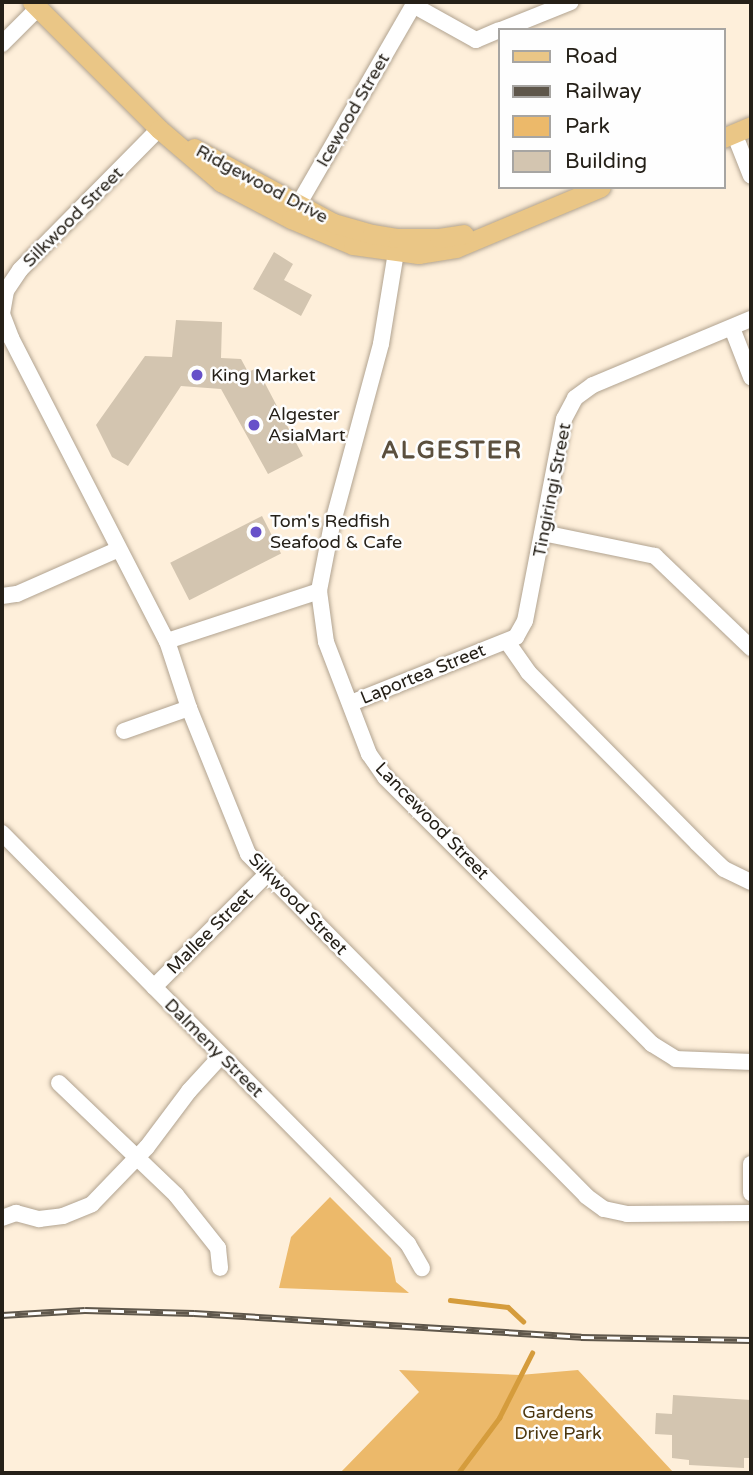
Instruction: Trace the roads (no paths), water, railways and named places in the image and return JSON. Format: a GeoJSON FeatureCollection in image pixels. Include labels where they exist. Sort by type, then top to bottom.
{"type":"FeatureCollection","features":[{"type":"Feature","properties":{"kind":"main road","name":"Ridgewood Drive"},"geometry":{"type":"LineString","coordinates":[[35,5],[159,129],[221,182],[295,212],[353,245],[398,245],[418,254],[456,248],[482,240],[495,230],[596,189]]}},
{"type":"Feature","properties":{"kind":"street"},"geometry":{"type":"LineString","coordinates":[[505,28],[571,2]]}},
{"type":"Feature","properties":{"kind":"street"},"geometry":{"type":"LineString","coordinates":[[414,4],[476,40],[498,31]]}},
{"type":"Feature","properties":{"kind":"street","name":"Icewood Street"},"geometry":{"type":"LineString","coordinates":[[295,212],[414,4]]}},
{"type":"Feature","properties":{"kind":"street"},"geometry":{"type":"LineString","coordinates":[[2,44],[35,5]]}},
{"type":"Feature","properties":{"kind":"street","name":"Silkwood Street"},"geometry":{"type":"LineString","coordinates":[[159,129],[20,270],[6,291],[2,314],[16,349],[167,641],[189,708],[248,854],[586,1196],[604,1209],[627,1214],[751,1213]]}},
{"type":"Feature","properties":{"kind":"street"},"geometry":{"type":"LineString","coordinates":[[736,132],[751,176]]}},
{"type":"Feature","properties":{"kind":"street","name":"Lancewood Street"},"geometry":{"type":"LineString","coordinates":[[398,245],[381,344],[331,529],[319,591],[326,642],[369,754],[385,776],[652,1044],[676,1059],[751,1062]]}},
{"type":"Feature","properties":{"kind":"street","name":"Tingiringi Street"},"geometry":{"type":"LineString","coordinates":[[502,644],[516,637],[526,621],[564,419],[575,398],[593,385],[751,320]]}},
{"type":"Feature","properties":{"kind":"street"},"geometry":{"type":"LineString","coordinates":[[732,328],[751,377]]}},
{"type":"Feature","properties":{"kind":"street"},"geometry":{"type":"LineString","coordinates":[[543,533],[655,556],[751,648]]}},
{"type":"Feature","properties":{"kind":"street"},"geometry":{"type":"LineString","coordinates":[[2,596],[18,594],[119,549]]}},
{"type":"Feature","properties":{"kind":"street"},"geometry":{"type":"LineString","coordinates":[[167,641],[319,591]]}},
{"type":"Feature","properties":{"kind":"street"},"geometry":{"type":"LineString","coordinates":[[502,644],[724,869],[751,882]]}},
{"type":"Feature","properties":{"kind":"street","name":"Laportea Street"},"geometry":{"type":"LineString","coordinates":[[351,703],[502,644]]}},
{"type":"Feature","properties":{"kind":"street"},"geometry":{"type":"LineString","coordinates":[[124,731],[189,708]]}},
{"type":"Feature","properties":{"kind":"street","name":"Dalmeny Street"},"geometry":{"type":"LineString","coordinates":[[2,834],[408,1244],[422,1268]]}},
{"type":"Feature","properties":{"kind":"street","name":"Mallee Street"},"geometry":{"type":"LineString","coordinates":[[154,987],[267,874]]}},
{"type":"Feature","properties":{"kind":"street"},"geometry":{"type":"LineString","coordinates":[[2,1218],[16,1213],[39,1219],[63,1216],[92,1204],[139,1156],[189,1091],[221,1056]]}},
{"type":"Feature","properties":{"kind":"street"},"geometry":{"type":"LineString","coordinates":[[58,1083],[131,1152],[139,1156],[176,1195],[218,1248],[220,1268]]}},
{"type":"Feature","properties":{"kind":"street"},"geometry":{"type":"LineString","coordinates":[[751,1164],[751,1193]]}},
{"type":"Feature","properties":{"kind":"waterway"},"geometry":{"type":"LineString","coordinates":[[450,1300],[508,1307],[523,1321]]}},
{"type":"Feature","properties":{"kind":"waterway"},"geometry":{"type":"LineString","coordinates":[[458,1473],[499,1418],[532,1353]]}},
{"type":"Feature","properties":{"kind":"railway"},"geometry":{"type":"LineString","coordinates":[[2,1315],[85,1310],[194,1313],[581,1337],[751,1340]]}},
{"type":"Feature","properties":{"kind":"place","name":"King Market"},"geometry":{"type":"Point","coordinates":[197,375]}},
{"type":"Feature","properties":{"kind":"place","name":"Algester AsiaMart"},"geometry":{"type":"Point","coordinates":[254,425]}},
{"type":"Feature","properties":{"kind":"place","name":"Tom's Redfish Seafood & Cafe"},"geometry":{"type":"Point","coordinates":[256,532]}},
{"type":"Feature","properties":{"kind":"district","name":"ALGESTER"},"geometry":{"type":"Point","coordinates":[452,451]}},
{"type":"Feature","properties":{"kind":"park label","name":"Gardens Drive Park"},"geometry":{"type":"Point","coordinates":[558,1423]}}]}
